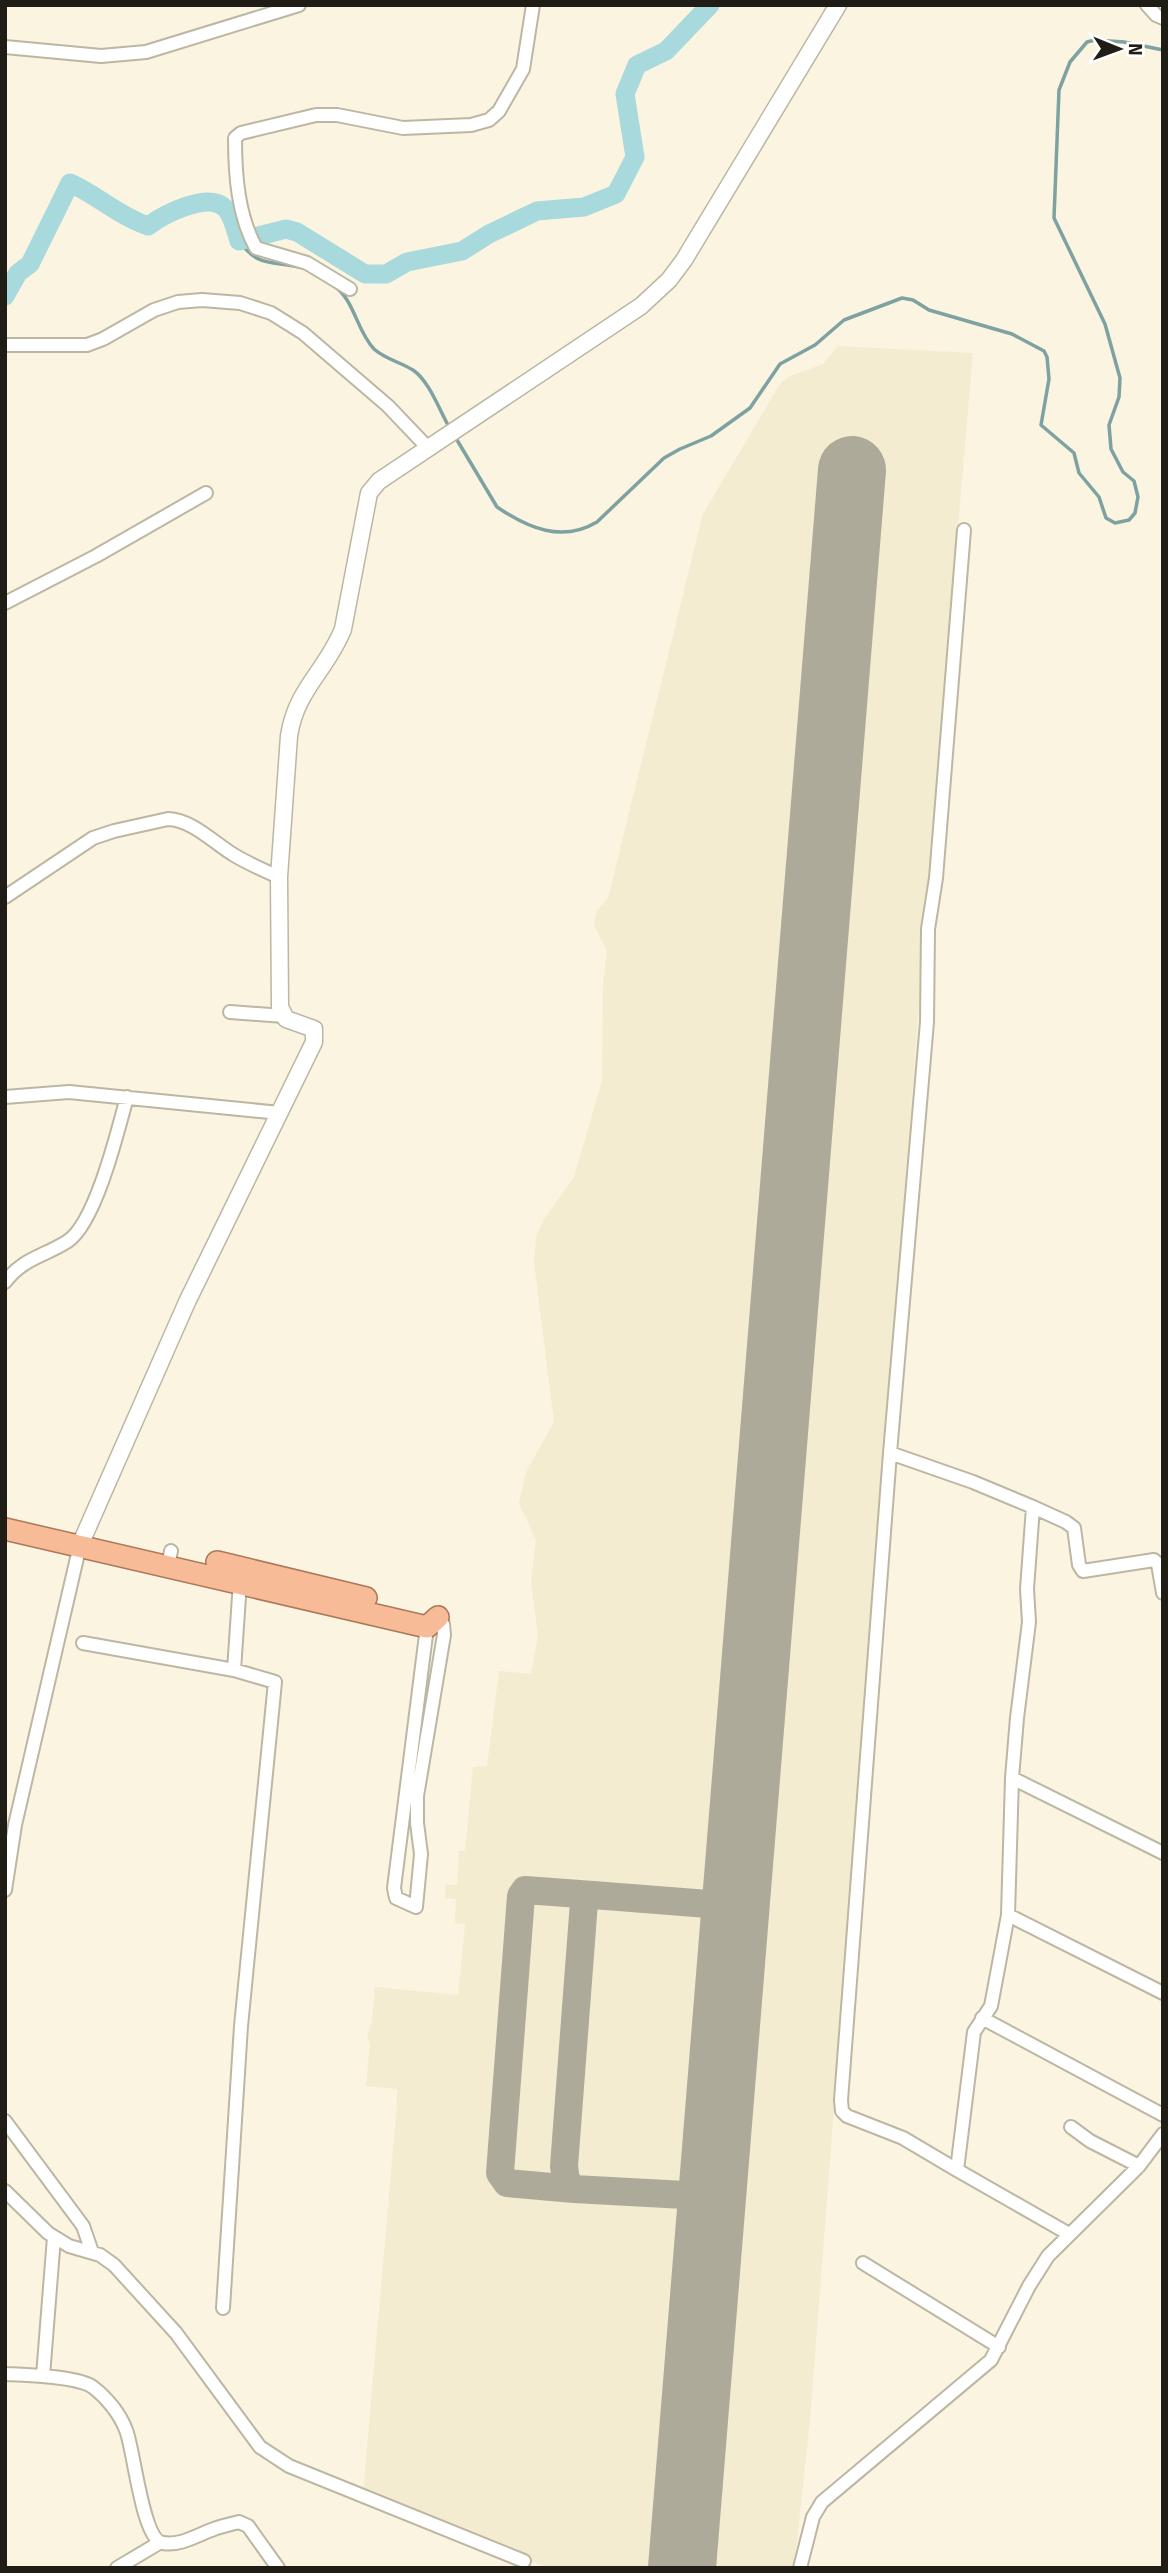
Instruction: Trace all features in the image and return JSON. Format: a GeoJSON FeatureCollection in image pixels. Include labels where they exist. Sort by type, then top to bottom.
{"type":"FeatureCollection","features":[{"type":"Feature","properties":{"kind":"highway"},"geometry":{"type":"LineString","coordinates":[[5,1515],[82,1538],[169,1558],[288,1578],[433,1622]]}},
{"type":"Feature","properties":{"kind":"highway"},"geometry":{"type":"LineString","coordinates":[[5,1529],[82,1538]]}},
{"type":"Feature","properties":{"kind":"highway"},"geometry":{"type":"LineString","coordinates":[[169,1558],[240,1582],[433,1622]]}},
{"type":"Feature","properties":{"kind":"street"},"geometry":{"type":"LineString","coordinates":[[5,47],[101,56],[146,52],[299,5]]}},
{"type":"Feature","properties":{"kind":"street"},"geometry":{"type":"LineString","coordinates":[[351,289],[307,263],[256,248],[244,226],[235,138],[241,133],[316,115],[337,116],[403,128],[464,126],[489,120],[499,111],[523,69],[533,5]]}},
{"type":"Feature","properties":{"kind":"street"},"geometry":{"type":"LineString","coordinates":[[284,1016],[280,997],[278,877],[291,721],[300,697],[335,646],[342,629],[369,493],[379,481],[641,306],[669,280],[684,260],[838,5]]}},
{"type":"Feature","properties":{"kind":"street"},"geometry":{"type":"LineString","coordinates":[[1147,5],[1163,18]]}},
{"type":"Feature","properties":{"kind":"street"},"geometry":{"type":"LineString","coordinates":[[5,345],[87,345],[103,340],[154,310],[178,302],[202,300],[240,303],[271,313],[303,333],[388,405],[429,449]]}},
{"type":"Feature","properties":{"kind":"street"},"geometry":{"type":"LineString","coordinates":[[5,603],[96,556],[206,493]]}},
{"type":"Feature","properties":{"kind":"street"},"geometry":{"type":"LineString","coordinates":[[964,530],[936,878],[928,929],[927,1023],[890,1453],[841,2106],[847,2116],[903,2138],[1069,2234]]}},
{"type":"Feature","properties":{"kind":"street"},"geometry":{"type":"LineString","coordinates":[[5,897],[93,838],[168,819],[177,819],[252,866],[278,877]]}},
{"type":"Feature","properties":{"kind":"street"},"geometry":{"type":"LineString","coordinates":[[5,1890],[15,1825],[82,1538],[187,1302],[314,1042],[314,1029],[292,1022],[284,1016],[230,1012]]}},
{"type":"Feature","properties":{"kind":"street"},"geometry":{"type":"LineString","coordinates":[[5,1097],[69,1091],[280,1113]]}},
{"type":"Feature","properties":{"kind":"street"},"geometry":{"type":"LineString","coordinates":[[5,1282],[24,1262],[69,1240],[82,1227],[109,1160],[127,1097]]}},
{"type":"Feature","properties":{"kind":"street"},"geometry":{"type":"LineString","coordinates":[[890,1453],[973,1482],[1066,1522],[1073,1528],[1079,1565],[1083,1571],[1154,1560],[1158,1563],[1163,1593]]}},
{"type":"Feature","properties":{"kind":"street"},"geometry":{"type":"LineString","coordinates":[[957,2170],[974,2032],[991,2006],[1008,1915],[1012,1778],[1029,1622],[1027,1589],[1032,1507]]}},
{"type":"Feature","properties":{"kind":"street"},"geometry":{"type":"LineString","coordinates":[[234,1670],[240,1582]]}},
{"type":"Feature","properties":{"kind":"street"},"geometry":{"type":"LineString","coordinates":[[433,1622],[443,1624],[444,1635],[417,1796],[421,1854],[416,1907],[396,1898],[394,1888],[433,1622]]}},
{"type":"Feature","properties":{"kind":"street"},"geometry":{"type":"LineString","coordinates":[[83,1643],[234,1670],[273,1680],[275,1684],[241,2026],[223,2308]]}},
{"type":"Feature","properties":{"kind":"street"},"geometry":{"type":"LineString","coordinates":[[1012,1778],[1163,1853]]}},
{"type":"Feature","properties":{"kind":"street"},"geometry":{"type":"LineString","coordinates":[[1008,1915],[1163,1993]]}},
{"type":"Feature","properties":{"kind":"street"},"geometry":{"type":"LineString","coordinates":[[982,2018],[1163,2115]]}},
{"type":"Feature","properties":{"kind":"street"},"geometry":{"type":"LineString","coordinates":[[5,2121],[83,2226],[92,2252]]}},
{"type":"Feature","properties":{"kind":"street"},"geometry":{"type":"LineString","coordinates":[[1071,2127],[1090,2141],[1139,2166]]}},
{"type":"Feature","properties":{"kind":"street"},"geometry":{"type":"LineString","coordinates":[[800,2568],[813,2517],[822,2502],[980,2370],[999,2347],[1040,2267],[1056,2246],[1139,2166],[1163,2134]]}},
{"type":"Feature","properties":{"kind":"street"},"geometry":{"type":"LineString","coordinates":[[5,2191],[54,2237],[69,2246],[100,2255],[114,2265],[176,2333],[260,2446],[289,2466],[524,2561]]}},
{"type":"Feature","properties":{"kind":"street"},"geometry":{"type":"LineString","coordinates":[[44,2376],[54,2237]]}},
{"type":"Feature","properties":{"kind":"street"},"geometry":{"type":"LineString","coordinates":[[863,2263],[999,2347]]}},
{"type":"Feature","properties":{"kind":"street"},"geometry":{"type":"LineString","coordinates":[[5,2374],[44,2376],[93,2386],[116,2410],[127,2432],[148,2525],[159,2543]]}},
{"type":"Feature","properties":{"kind":"street"},"geometry":{"type":"LineString","coordinates":[[117,2568],[159,2543],[180,2543],[239,2522],[247,2526],[278,2568]]}},
{"type":"Feature","properties":{"kind":"shaded area"},"geometry":{"type":"Polygon","coordinates":[[[838,346],[973,353],[939,745],[810,2419],[796,2551],[792,2568],[549,2568],[363,2494],[397,2104],[397,2089],[366,2086],[370,2044],[367,2035],[372,2023],[375,1987],[458,1995],[465,1924],[455,1923],[456,1899],[445,1898],[446,1884],[457,1885],[459,1851],[465,1851],[473,1767],[487,1766],[499,1671],[531,1674],[538,1635],[531,1582],[536,1540],[519,1503],[526,1472],[554,1422],[534,1262],[536,1237],[544,1219],[574,1177],[602,1081],[603,982],[607,951],[594,925],[596,912],[608,898],[703,514],[780,384],[788,377],[823,364],[838,346]]]}},
{"type":"Feature","properties":{"kind":"waterway"},"geometry":{"type":"LineString","coordinates":[[5,296],[18,273],[30,264],[70,183],[127,217],[148,226],[186,206],[209,202],[218,204],[231,216],[239,241],[286,229],[297,232],[365,274],[386,274],[407,262],[462,251],[489,234],[537,211],[584,207],[616,194],[635,157],[625,94],[637,65],[666,51],[710,5]]}},
{"type":"Feature","properties":{"kind":"waterway"},"geometry":{"type":"LineString","coordinates":[[457,440],[497,507],[533,527],[558,532],[584,528],[597,522],[664,458],[711,436],[750,408],[780,364],[815,345],[844,320],[902,298],[913,300],[929,310],[1012,334],[1044,351],[1049,379],[1041,425],[1074,453],[1079,473],[1099,497],[1106,518],[1115,523],[1129,520],[1135,513],[1138,497],[1134,481],[1123,472],[1111,449],[1109,425],[1119,397],[1120,378],[1105,324],[1054,218],[1059,90],[1070,62],[1087,42],[1124,42],[1163,50]]}},
{"type":"Feature","properties":{"kind":"waterway"},"geometry":{"type":"LineString","coordinates":[[239,241],[259,259],[299,267]]}},
{"type":"Feature","properties":{"kind":"waterway"},"geometry":{"type":"LineString","coordinates":[[333,285],[346,299],[374,349],[413,370],[424,381],[448,425]]}},
{"type":"Feature","properties":{"kind":"taxiway"},"geometry":{"type":"LineString","coordinates":[[708,1904],[728,1893],[738,1873]]}},
{"type":"Feature","properties":{"kind":"taxiway"},"geometry":{"type":"LineString","coordinates":[[525,1890],[593,1895],[584,1902],[564,2166],[566,2181],[574,2189],[507,2183],[500,2173],[521,1896],[525,1890]]}},
{"type":"Feature","properties":{"kind":"taxiway"},"geometry":{"type":"LineString","coordinates":[[593,1895],[708,1904],[725,1915],[733,1937]]}},
{"type":"Feature","properties":{"kind":"taxiway"},"geometry":{"type":"LineString","coordinates":[[685,2195],[702,2188],[714,2169]]}},
{"type":"Feature","properties":{"kind":"taxiway"},"geometry":{"type":"LineString","coordinates":[[574,2189],[685,2195],[702,2205],[710,2226]]}},
{"type":"Feature","properties":{"kind":"runway"},"geometry":{"type":"LineString","coordinates":[[682,2568],[852,470]]}}]}
